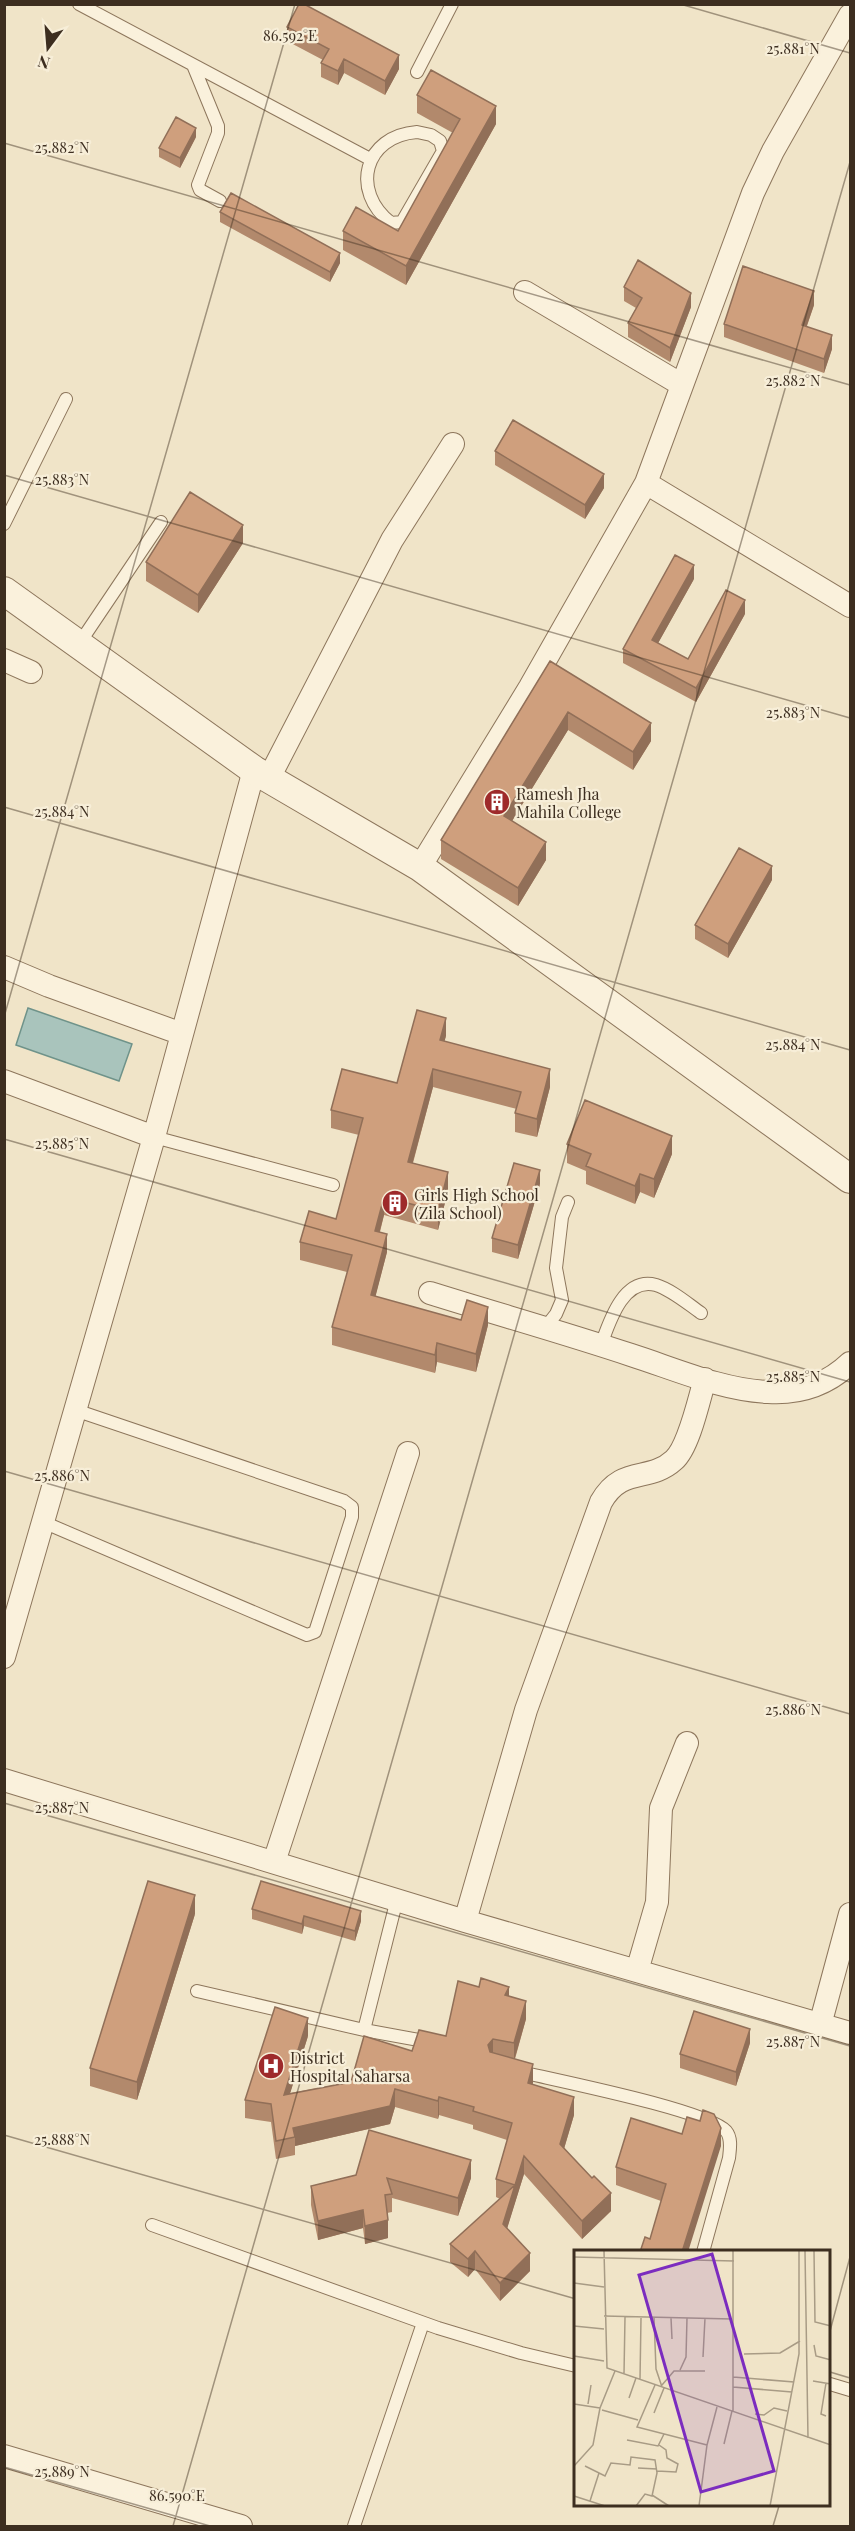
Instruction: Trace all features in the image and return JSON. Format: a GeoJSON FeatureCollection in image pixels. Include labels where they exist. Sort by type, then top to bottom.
{"type":"FeatureCollection","features":[{"type":"Feature","properties":{"kind":"street"},"geometry":{"type":"LineString","coordinates":[[420,867],[531,687],[645,483],[753,193],[773,152],[850,15]]}},
{"type":"Feature","properties":{"kind":"street"},"geometry":{"type":"LineString","coordinates":[[525,292],[682,385]]}},
{"type":"Feature","properties":{"kind":"street"},"geometry":{"type":"LineString","coordinates":[[4,1657],[182,1034],[262,774],[392,540],[453,444]]}},
{"type":"Feature","properties":{"kind":"street"},"geometry":{"type":"LineString","coordinates":[[645,483],[850,606]]}},
{"type":"Feature","properties":{"kind":"street"},"geometry":{"type":"LineString","coordinates":[[4,591],[262,774],[420,867],[850,1179]]}},
{"type":"Feature","properties":{"kind":"street"},"geometry":{"type":"LineString","coordinates":[[4,660],[31,672]]}},
{"type":"Feature","properties":{"kind":"street"},"geometry":{"type":"LineString","coordinates":[[4,967],[49,986],[182,1034]]}},
{"type":"Feature","properties":{"kind":"street"},"geometry":{"type":"LineString","coordinates":[[4,1081],[154,1137]]}},
{"type":"Feature","properties":{"kind":"street"},"geometry":{"type":"LineString","coordinates":[[430,1293],[705,1379],[767,1392],[799,1391],[831,1379],[850,1363]]}},
{"type":"Feature","properties":{"kind":"street"},"geometry":{"type":"LineString","coordinates":[[465,1921],[526,1710],[602,1502],[615,1482],[664,1468],[676,1459],[683,1447],[705,1379]]}},
{"type":"Feature","properties":{"kind":"street"},"geometry":{"type":"LineString","coordinates":[[274,1862],[408,1453]]}},
{"type":"Feature","properties":{"kind":"street"},"geometry":{"type":"LineString","coordinates":[[637,1971],[657,1902],[662,1808],[687,1743]]}},
{"type":"Feature","properties":{"kind":"street"},"geometry":{"type":"LineString","coordinates":[[4,1780],[465,1921],[850,2033]]}},
{"type":"Feature","properties":{"kind":"street"},"geometry":{"type":"LineString","coordinates":[[820,2025],[850,1914]]}},
{"type":"Feature","properties":{"kind":"street"},"geometry":{"type":"LineString","coordinates":[[4,2456],[241,2526]]}},
{"type":"Feature","properties":{"kind":"lane"},"geometry":{"type":"LineString","coordinates":[[79,4],[370,159]]}},
{"type":"Feature","properties":{"kind":"lane"},"geometry":{"type":"LineString","coordinates":[[417,72],[452,4]]}},
{"type":"Feature","properties":{"kind":"lane"},"geometry":{"type":"LineString","coordinates":[[193,65],[218,126],[218,133],[198,185],[200,190],[220,201]]}},
{"type":"Feature","properties":{"kind":"lane"},"geometry":{"type":"LineString","coordinates":[[404,133],[431,135],[440,141],[443,151],[402,222],[391,223],[371,202],[367,182],[370,159],[384,144],[404,133]]}},
{"type":"Feature","properties":{"kind":"lane"},"geometry":{"type":"LineString","coordinates":[[4,524],[66,399]]}},
{"type":"Feature","properties":{"kind":"lane"},"geometry":{"type":"LineString","coordinates":[[79,644],[161,522]]}},
{"type":"Feature","properties":{"kind":"lane"},"geometry":{"type":"LineString","coordinates":[[154,1137],[333,1185]]}},
{"type":"Feature","properties":{"kind":"lane"},"geometry":{"type":"LineString","coordinates":[[545,1328],[556,1314],[562,1300],[556,1268],[562,1216],[568,1202]]}},
{"type":"Feature","properties":{"kind":"lane"},"geometry":{"type":"LineString","coordinates":[[601,1346],[613,1312],[625,1296],[641,1285],[656,1285],[701,1313]]}},
{"type":"Feature","properties":{"kind":"lane"},"geometry":{"type":"LineString","coordinates":[[43,1522],[307,1635],[315,1632],[352,1516],[352,1507],[344,1501],[75,1410]]}},
{"type":"Feature","properties":{"kind":"lane"},"geometry":{"type":"LineString","coordinates":[[364,2030],[397,1899]]}},
{"type":"Feature","properties":{"kind":"lane"},"geometry":{"type":"LineString","coordinates":[[197,1991],[364,2030],[437,2043]]}},
{"type":"Feature","properties":{"kind":"lane"},"geometry":{"type":"LineString","coordinates":[[506,2068],[686,2112],[714,2122],[725,2129],[729,2135],[729,2158],[704,2250]]}},
{"type":"Feature","properties":{"kind":"lane"},"geometry":{"type":"LineString","coordinates":[[152,2225],[423,2323],[521,2354],[574,2366]]}},
{"type":"Feature","properties":{"kind":"lane"},"geometry":{"type":"LineString","coordinates":[[354,2526],[423,2323]]}},
{"type":"Feature","properties":{"kind":"lane"},"geometry":{"type":"LineString","coordinates":[[831,2384],[850,2390]]}},
{"type":"Feature","properties":{"kind":"water"},"geometry":{"type":"Polygon","coordinates":[[[28,1008],[132,1044],[119,1081],[16,1045],[28,1008]]]}},
{"type":"Feature","properties":{"kind":"building"},"geometry":{"type":"Polygon","coordinates":[[[299,4],[304,4],[399,55],[385,81],[344,59],[338,71],[321,63],[329,49],[287,27],[299,4]]]}},
{"type":"Feature","properties":{"kind":"building"},"geometry":{"type":"Polygon","coordinates":[[[431,70],[496,106],[406,266],[343,231],[356,207],[398,231],[460,119],[417,95],[431,70]]]}},
{"type":"Feature","properties":{"kind":"building"},"geometry":{"type":"Polygon","coordinates":[[[176,117],[196,128],[180,158],[159,148],[176,117]]]}},
{"type":"Feature","properties":{"kind":"building"},"geometry":{"type":"Polygon","coordinates":[[[231,193],[340,253],[330,272],[220,212],[231,193]]]}},
{"type":"Feature","properties":{"kind":"building"},"geometry":{"type":"Polygon","coordinates":[[[638,260],[691,293],[670,348],[628,323],[642,298],[624,287],[638,260]]]}},
{"type":"Feature","properties":{"kind":"building"},"geometry":{"type":"Polygon","coordinates":[[[743,266],[814,291],[802,325],[832,335],[824,359],[724,324],[743,266]]]}},
{"type":"Feature","properties":{"kind":"building"},"geometry":{"type":"Polygon","coordinates":[[[513,420],[604,474],[585,505],[495,451],[513,420]]]}},
{"type":"Feature","properties":{"kind":"building"},"geometry":{"type":"Polygon","coordinates":[[[190,492],[243,525],[198,595],[146,562],[190,492]]]}},
{"type":"Feature","properties":{"kind":"building"},"geometry":{"type":"Polygon","coordinates":[[[675,555],[694,565],[652,640],[688,659],[726,590],[745,600],[696,688],[623,649],[675,555]]]}},
{"type":"Feature","properties":{"kind":"building","name":"Ramesh Jha Mahila College"},"geometry":{"type":"Polygon","coordinates":[[[550,661],[651,723],[633,752],[568,712],[504,816],[546,842],[518,888],[441,840],[550,661]]]}},
{"type":"Feature","properties":{"kind":"building"},"geometry":{"type":"Polygon","coordinates":[[[739,848],[772,866],[728,944],[695,925],[739,848]]]}},
{"type":"Feature","properties":{"kind":"building","name":"Girls High School (Zila School)"},"geometry":{"type":"Polygon","coordinates":[[[417,1010],[446,1018],[440,1040],[550,1069],[537,1119],[515,1113],[521,1092],[433,1069],[408,1162],[448,1172],[438,1211],[384,1197],[375,1231],[387,1234],[371,1295],[461,1320],[467,1300],[488,1307],[476,1354],[437,1343],[435,1355],[332,1327],[352,1255],[300,1242],[309,1211],[336,1219],[363,1118],[331,1110],[342,1069],[397,1083],[417,1010]]]}},
{"type":"Feature","properties":{"kind":"building"},"geometry":{"type":"Polygon","coordinates":[[[585,1100],[672,1136],[654,1179],[640,1174],[635,1186],[586,1166],[591,1154],[567,1144],[585,1100]]]}},
{"type":"Feature","properties":{"kind":"building"},"geometry":{"type":"Polygon","coordinates":[[[514,1163],[540,1170],[518,1245],[492,1238],[514,1163]]]}},
{"type":"Feature","properties":{"kind":"building"},"geometry":{"type":"Polygon","coordinates":[[[148,1881],[195,1895],[137,2082],[90,2068],[148,1881]]]}},
{"type":"Feature","properties":{"kind":"building"},"geometry":{"type":"Polygon","coordinates":[[[261,1881],[361,1911],[355,1931],[304,1916],[302,1924],[252,1909],[261,1881]]]}},
{"type":"Feature","properties":{"kind":"building"},"geometry":{"type":"Polygon","coordinates":[[[481,1978],[509,1987],[505,1995],[526,2001],[514,2043],[493,2039],[488,2045],[490,2052],[533,2064],[528,2083],[574,2097],[560,2144],[592,2178],[594,2176],[611,2193],[582,2221],[524,2156],[503,2224],[530,2253],[500,2283],[475,2251],[468,2259],[450,2244],[515,2185],[496,2179],[512,2123],[473,2111],[474,2107],[439,2097],[438,2101],[395,2089],[390,2106],[293,2128],[295,2137],[276,2141],[271,2104],[245,2100],[275,2007],[308,2018],[284,2095],[351,2082],[364,2036],[412,2051],[419,2030],[446,2036],[458,1981],[479,1987],[481,1978]]]}},
{"type":"Feature","properties":{"kind":"building"},"geometry":{"type":"Polygon","coordinates":[[[694,2011],[750,2029],[736,2072],[680,2054],[694,2011]]]}},
{"type":"Feature","properties":{"kind":"building"},"geometry":{"type":"Polygon","coordinates":[[[703,2110],[714,2114],[721,2128],[683,2250],[641,2250],[645,2237],[650,2239],[666,2184],[616,2167],[631,2118],[682,2134],[687,2117],[700,2121],[703,2110]]]}},
{"type":"Feature","properties":{"kind":"building"},"geometry":{"type":"Polygon","coordinates":[[[369,2130],[471,2160],[458,2198],[387,2178],[392,2194],[385,2195],[388,2220],[365,2226],[363,2210],[318,2221],[311,2186],[356,2175],[369,2130]]]}},
{"type":"Feature","properties":{"kind":"place","name":"Ramesh Jha Mahila College"},"geometry":{"type":"Point","coordinates":[497,802]}},
{"type":"Feature","properties":{"kind":"place","name":"Girls High School (Zila School)"},"geometry":{"type":"Point","coordinates":[395,1203]}},
{"type":"Feature","properties":{"kind":"place","name":"District Hospital Saharsa"},"geometry":{"type":"Point","coordinates":[271,2066]}}]}
